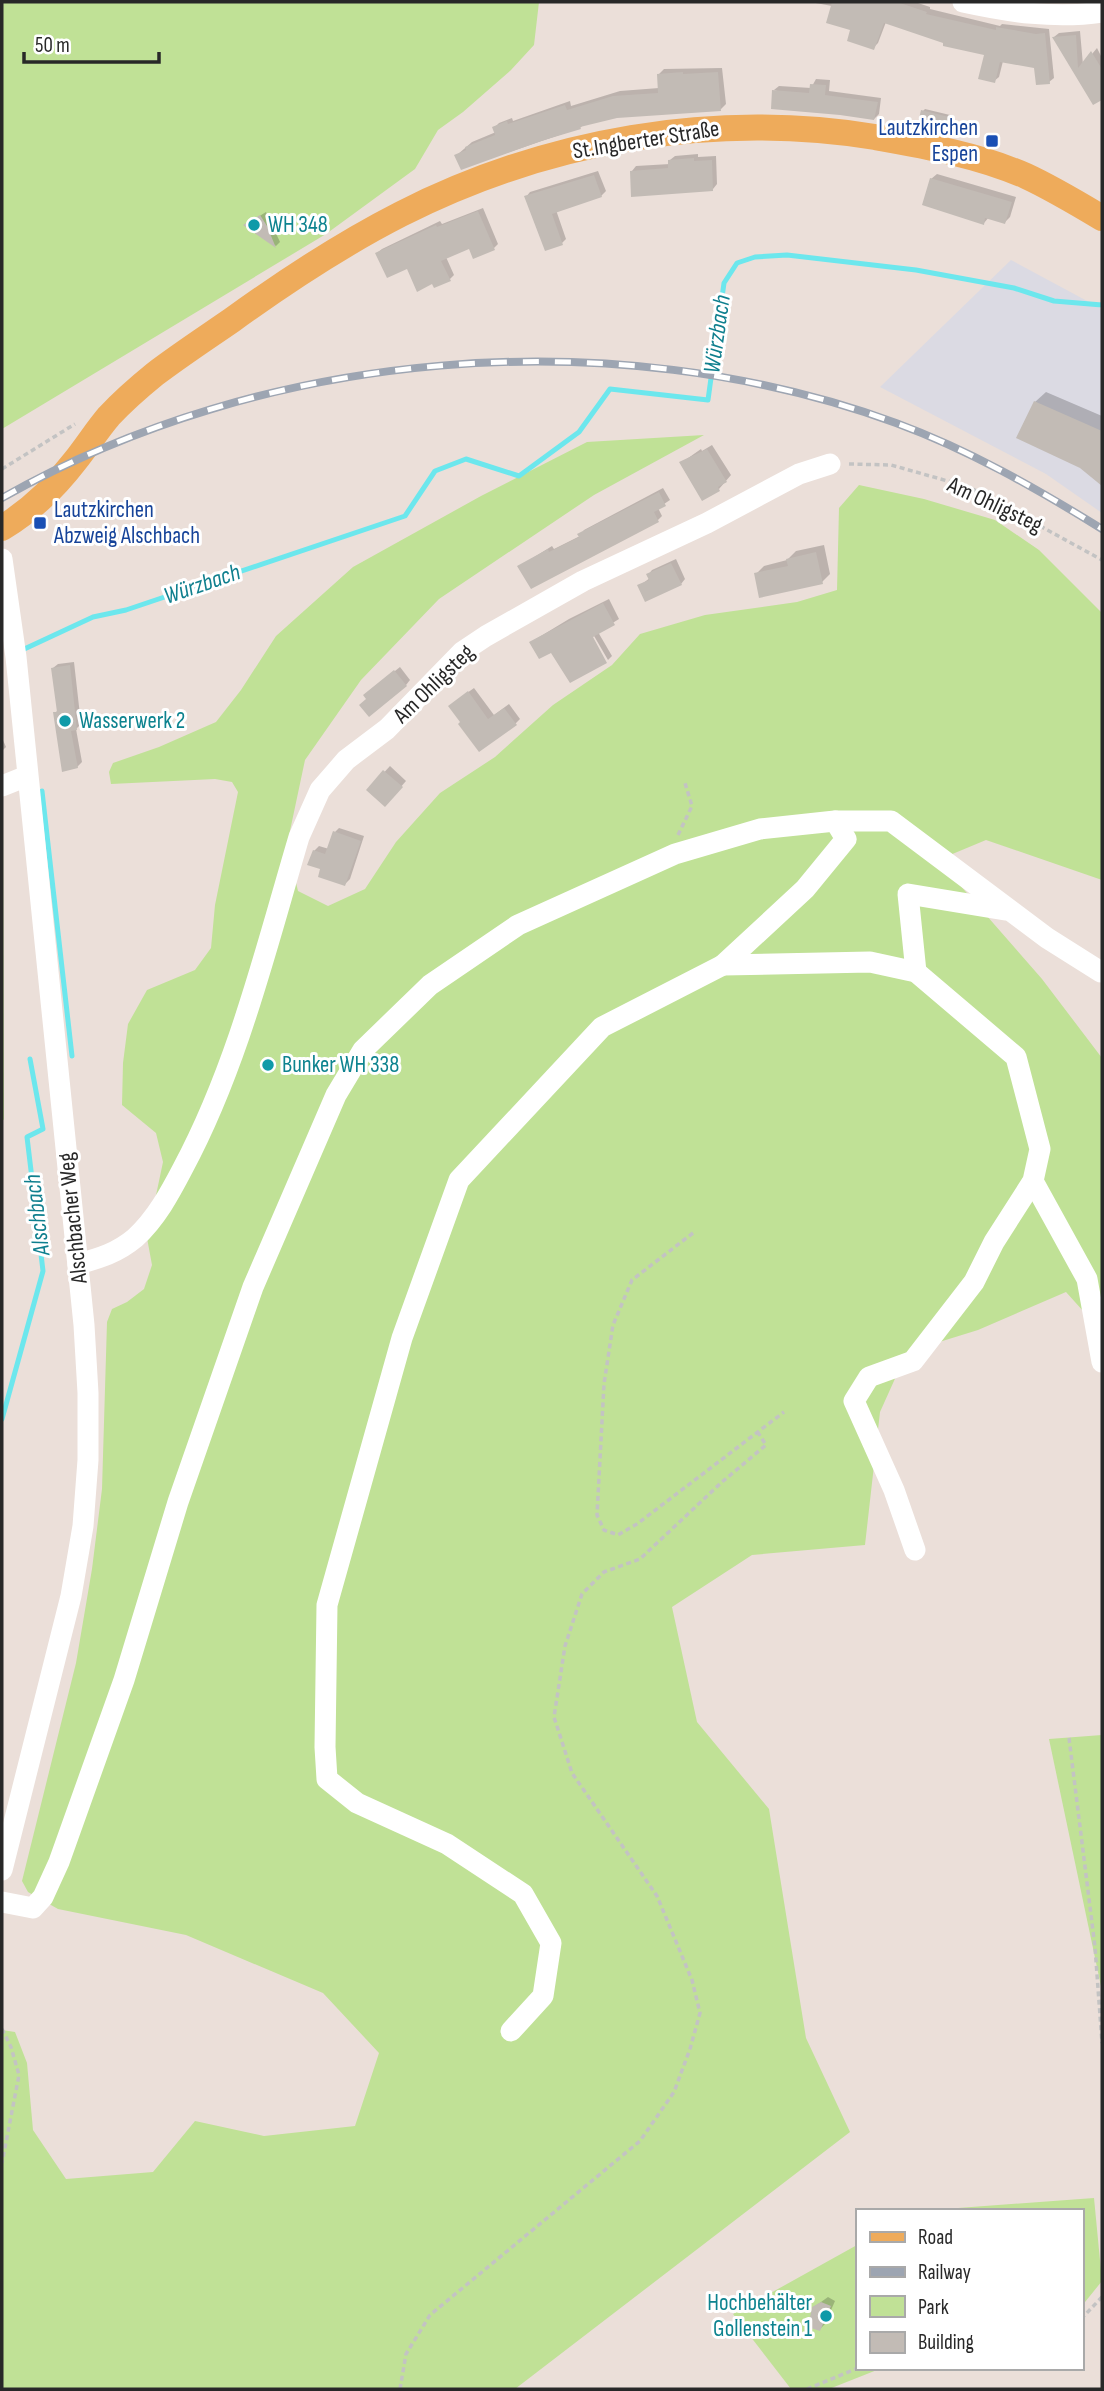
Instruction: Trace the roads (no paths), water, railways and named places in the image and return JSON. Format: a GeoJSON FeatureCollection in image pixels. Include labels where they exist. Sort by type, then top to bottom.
{"type":"FeatureCollection","features":[{"type":"Feature","properties":{"kind":"main road","name":"St.Ingberter Straße"},"geometry":{"type":"LineString","coordinates":[[2,528],[19,517],[56,484],[108,417],[157,373],[252,305],[359,237],[452,190],[559,153],[634,137],[696,128],[739,126],[829,131],[950,151],[987,162],[1025,176],[1102,218]]}},
{"type":"Feature","properties":{"kind":"street"},"geometry":{"type":"LineString","coordinates":[[963,2],[998,10],[1042,15],[1078,16],[1102,12]]}},
{"type":"Feature","properties":{"kind":"street","name":"Am Ohligsteg"},"geometry":{"type":"LineString","coordinates":[[78,1264],[113,1254],[135,1237],[152,1220],[181,1173],[204,1128],[229,1066],[310,808],[320,790],[346,760],[387,729],[462,653],[486,636],[583,581],[707,523],[799,474],[830,464]]}},
{"type":"Feature","properties":{"kind":"street","name":"Alschbacher Weg"},"geometry":{"type":"LineString","coordinates":[[2,559],[16,657],[78,1264],[88,1393],[88,1460],[83,1526],[71,1597],[2,1870]]}},
{"type":"Feature","properties":{"kind":"street"},"geometry":{"type":"LineString","coordinates":[[2,786],[27,776]]}},
{"type":"Feature","properties":{"kind":"street"},"geometry":{"type":"LineString","coordinates":[[511,2031],[543,1996],[551,1943],[523,1894],[447,1844],[357,1803],[327,1779],[327,1605],[402,1338],[458,1180],[602,1027],[723,965],[805,889],[846,839],[835,821]]}},
{"type":"Feature","properties":{"kind":"street"},"geometry":{"type":"LineString","coordinates":[[2,1902],[33,1908],[43,1897],[60,1862],[124,1680],[178,1502],[253,1287],[336,1095],[363,1050],[430,985],[518,925],[675,854],[760,829],[835,821],[891,821],[1047,938],[1101,972]]}},
{"type":"Feature","properties":{"kind":"street"},"geometry":{"type":"LineString","coordinates":[[916,972],[908,894],[1011,911]]}},
{"type":"Feature","properties":{"kind":"street"},"geometry":{"type":"LineString","coordinates":[[723,965],[870,962],[916,972],[1016,1057],[1040,1149],[1033,1181],[994,1242],[974,1282],[914,1362],[869,1377],[854,1401],[894,1490],[915,1550]]}},
{"type":"Feature","properties":{"kind":"street"},"geometry":{"type":"LineString","coordinates":[[1033,1181],[1087,1279],[1102,1362]]}},
{"type":"Feature","properties":{"kind":"waterway","name":"Würzbach"},"geometry":{"type":"LineString","coordinates":[[20,651],[93,617],[126,610],[405,516],[435,471],[466,459],[519,476],[579,432],[610,389],[708,400],[724,283],[737,263],[755,257],[787,255],[916,270],[1014,288],[1054,301],[1102,305]]}},
{"type":"Feature","properties":{"kind":"waterway","name":"Alschbach"},"geometry":{"type":"LineString","coordinates":[[42,791],[72,1056]]}},
{"type":"Feature","properties":{"kind":"waterway","name":"Alschbach"},"geometry":{"type":"LineString","coordinates":[[2,1419],[43,1271],[27,1137],[43,1129],[30,1059]]}},
{"type":"Feature","properties":{"kind":"railway"},"geometry":{"type":"LineString","coordinates":[[2,498],[104,448],[212,409],[325,381],[441,366],[557,362],[673,370],[787,390],[896,423],[950,445],[1002,471],[1102,529]]}},
{"type":"Feature","properties":{"kind":"place","name":"Lautzkirchen Espen"},"geometry":{"type":"Point","coordinates":[992,141]}},
{"type":"Feature","properties":{"kind":"place","name":"WH 348"},"geometry":{"type":"Point","coordinates":[254,225]}},
{"type":"Feature","properties":{"kind":"place","name":"Lautzkirchen Abzweig Alschbach"},"geometry":{"type":"Point","coordinates":[40,523]}},
{"type":"Feature","properties":{"kind":"place","name":"Wasserwerk 2"},"geometry":{"type":"Point","coordinates":[65,721]}},
{"type":"Feature","properties":{"kind":"place","name":"Bunker WH 338"},"geometry":{"type":"Point","coordinates":[268,1065]}},
{"type":"Feature","properties":{"kind":"place","name":"Hochbehälter Gollenstein 1"},"geometry":{"type":"Point","coordinates":[826,2316]}}]}
